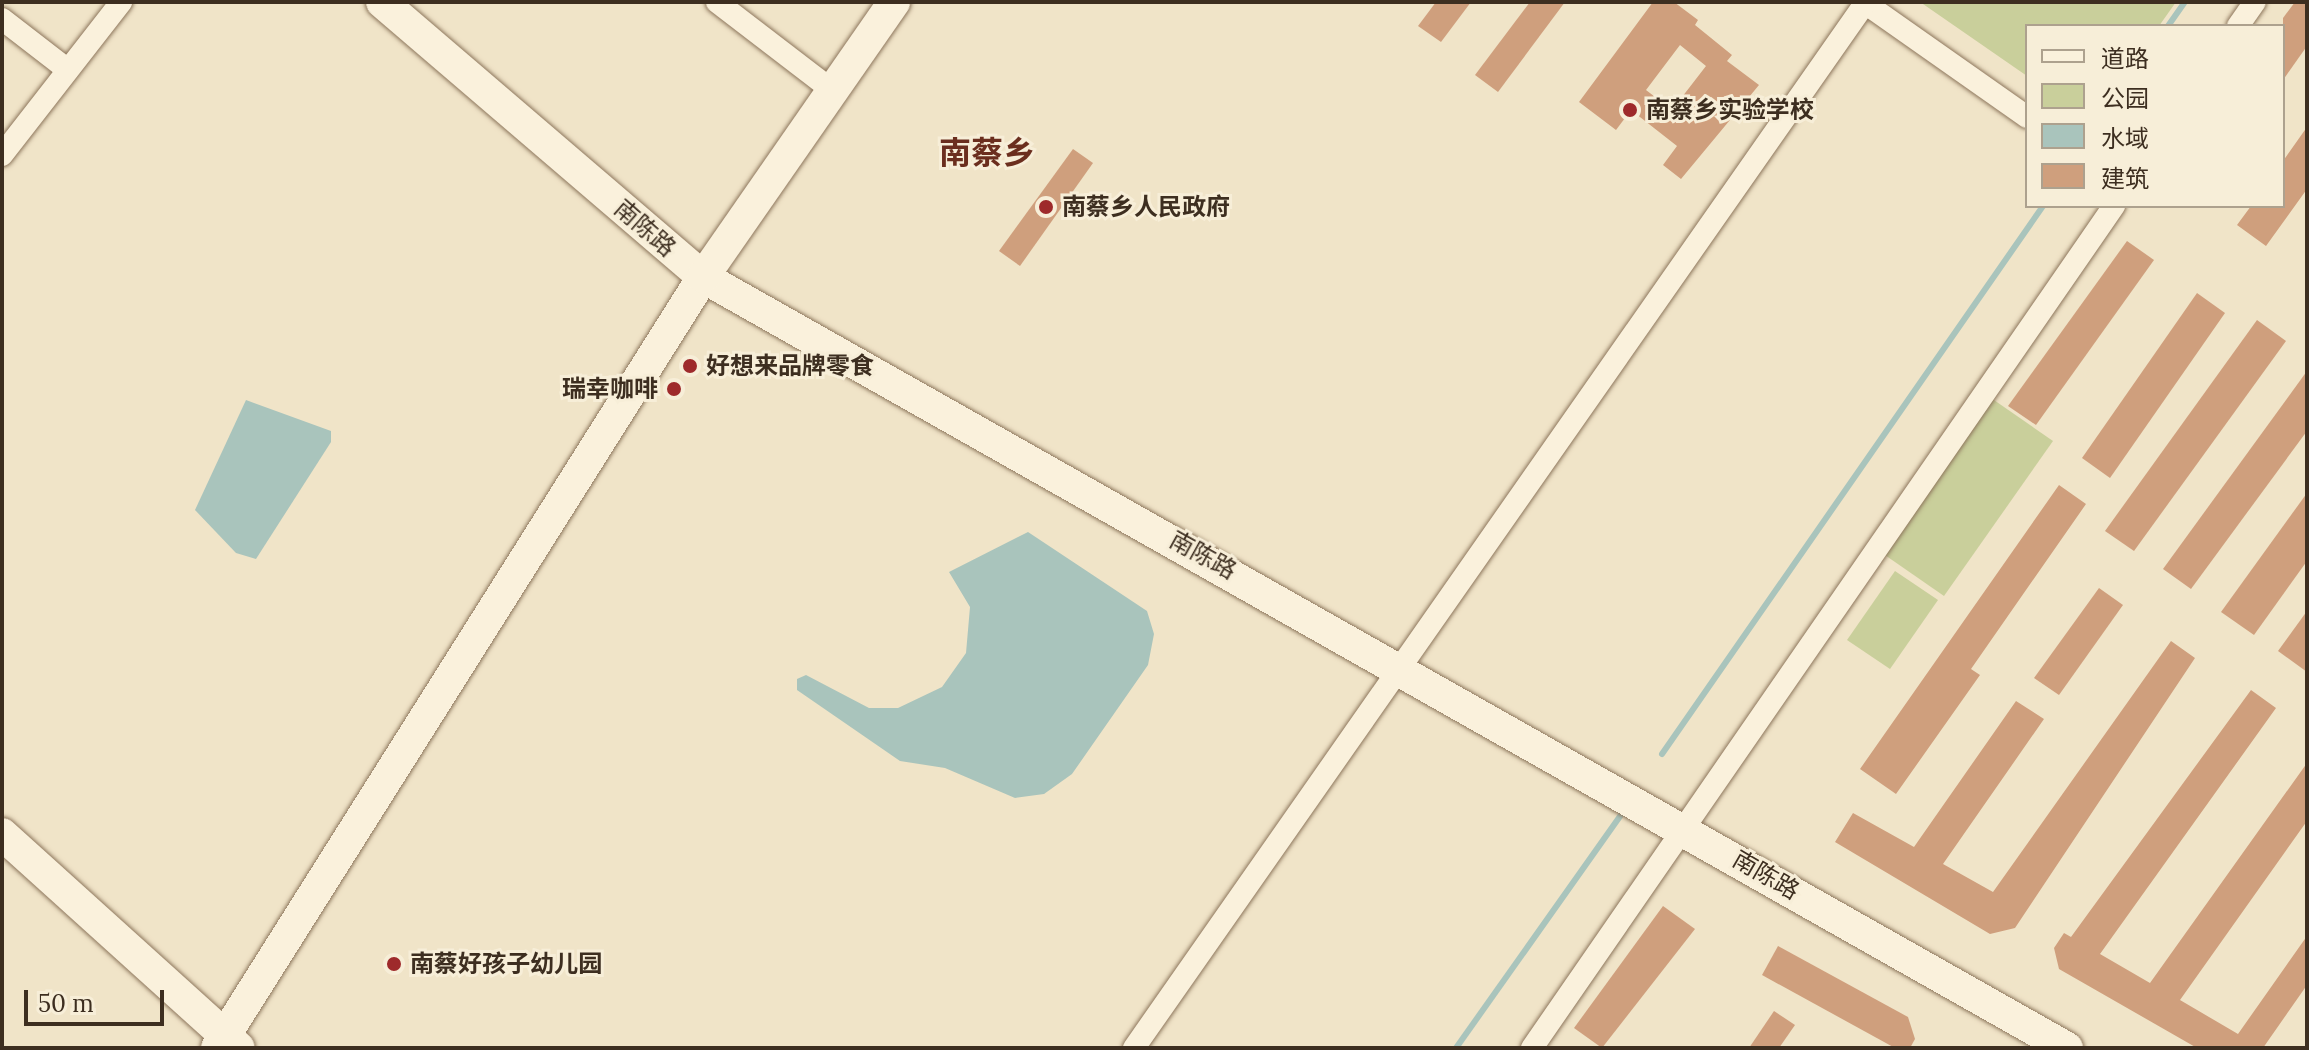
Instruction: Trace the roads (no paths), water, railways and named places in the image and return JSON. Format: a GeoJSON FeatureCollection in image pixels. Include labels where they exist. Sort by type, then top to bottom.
{"type":"FeatureCollection","features":[{"type":"Feature","properties":{"kind":"street"},"geometry":{"type":"LineString","coordinates":[[2,155],[121,2]]}},
{"type":"Feature","properties":{"kind":"street","name":"南陈路"},"geometry":{"type":"LineString","coordinates":[[382,2],[703,277],[1401,666],[2067,1048]]}},
{"type":"Feature","properties":{"kind":"street"},"geometry":{"type":"LineString","coordinates":[[717,2],[833,91]]}},
{"type":"Feature","properties":{"kind":"street"},"geometry":{"type":"LineString","coordinates":[[2,834],[227,1044],[703,277],[894,2]]}},
{"type":"Feature","properties":{"kind":"street"},"geometry":{"type":"LineString","coordinates":[[2239,24],[2255,2]]}},
{"type":"Feature","properties":{"kind":"street"},"geometry":{"type":"LineString","coordinates":[[1134,1048],[1866,3],[2025,116]]}},
{"type":"Feature","properties":{"kind":"street"},"geometry":{"type":"LineString","coordinates":[[2,19],[68,70]]}},
{"type":"Feature","properties":{"kind":"street"},"geometry":{"type":"LineString","coordinates":[[1532,1048],[1687,829],[2113,208]]}},
{"type":"Feature","properties":{"kind":"water"},"geometry":{"type":"Polygon","coordinates":[[[246,400],[331,431],[331,442],[256,559],[236,553],[195,510],[246,400]]]}},
{"type":"Feature","properties":{"kind":"water"},"geometry":{"type":"Polygon","coordinates":[[[1028,532],[1147,611],[1154,634],[1148,665],[1072,774],[1044,794],[1015,798],[945,768],[900,761],[797,690],[797,679],[806,675],[869,708],[898,708],[942,687],[966,653],[970,607],[949,572],[1028,532]]]}},
{"type":"Feature","properties":{"kind":"waterway"},"geometry":{"type":"LineString","coordinates":[[2169,24],[2185,2]]}},
{"type":"Feature","properties":{"kind":"waterway"},"geometry":{"type":"LineString","coordinates":[[1662,754],[2042,208]]}},
{"type":"Feature","properties":{"kind":"waterway"},"geometry":{"type":"LineString","coordinates":[[1456,1048],[1621,815]]}},
{"type":"Feature","properties":{"kind":"place","name":"南蔡乡实验学校"},"geometry":{"type":"Point","coordinates":[1630,110]}},
{"type":"Feature","properties":{"kind":"place","name":"南蔡乡人民政府"},"geometry":{"type":"Point","coordinates":[1046,207]}},
{"type":"Feature","properties":{"kind":"place","name":"好想来品牌零食"},"geometry":{"type":"Point","coordinates":[690,366]}},
{"type":"Feature","properties":{"kind":"place","name":"瑞幸咖啡"},"geometry":{"type":"Point","coordinates":[674,389]}},
{"type":"Feature","properties":{"kind":"place","name":"南蔡好孩子幼儿园"},"geometry":{"type":"Point","coordinates":[394,964]}},
{"type":"Feature","properties":{"kind":"district","name":"南蔡乡"},"geometry":{"type":"Point","coordinates":[987,153]}}]}
